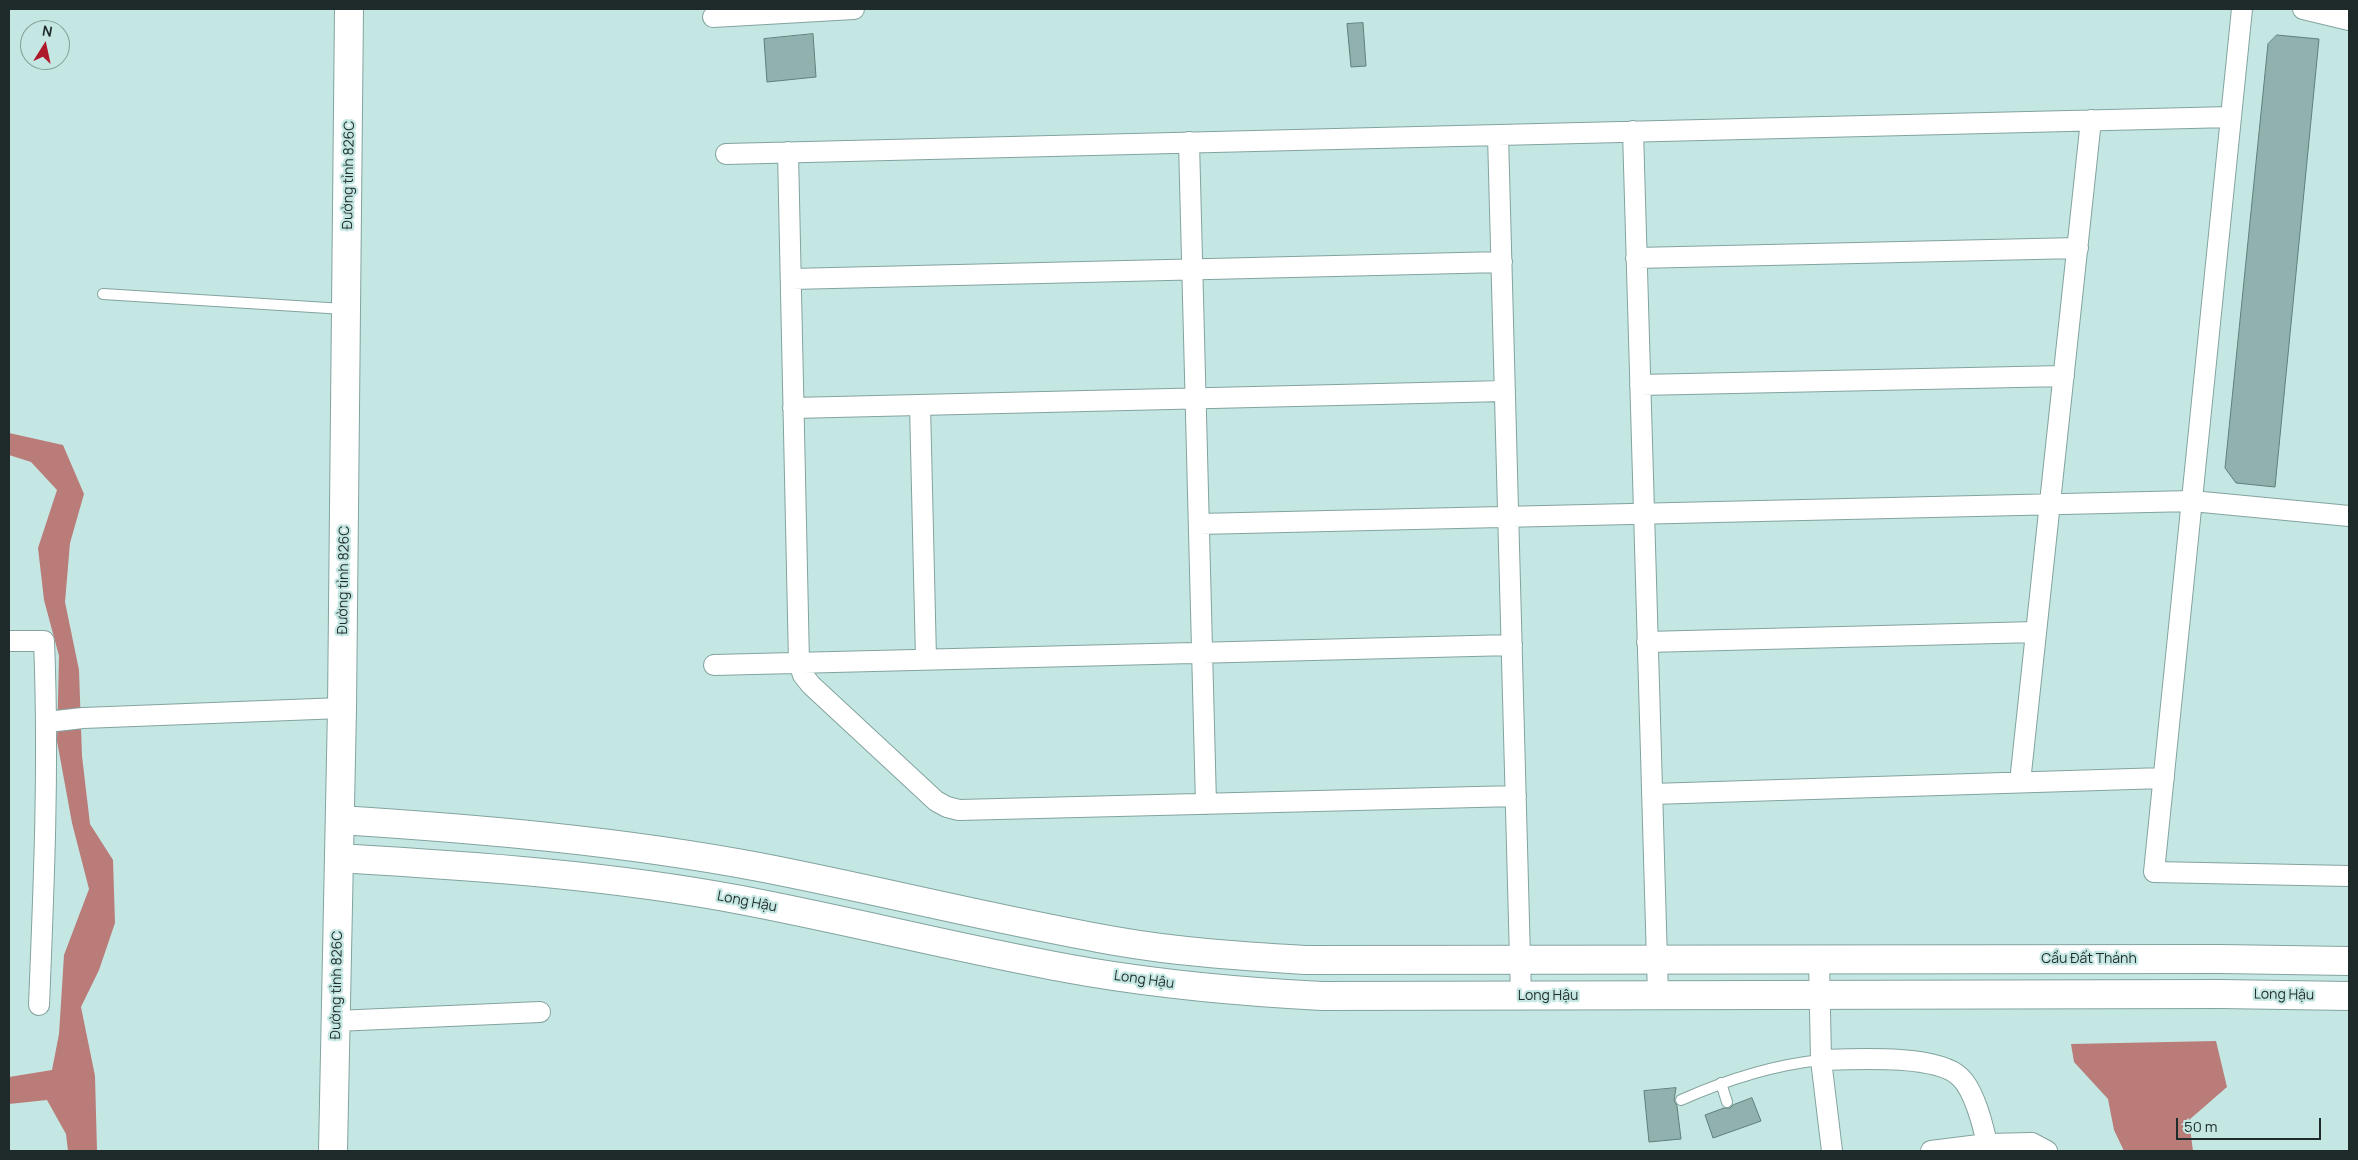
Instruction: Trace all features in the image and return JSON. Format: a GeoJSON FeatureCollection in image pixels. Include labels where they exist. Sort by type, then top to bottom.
{"type":"FeatureCollection","features":[{"type":"Feature","properties":{"kind":"main road","name":"Đường tỉnh 826C"},"geometry":{"type":"LineString","coordinates":[[333,1151],[342,708],[349,9]]}},
{"type":"Feature","properties":{"kind":"main road"},"geometry":{"type":"LineString","coordinates":[[340,820],[428,826],[651,849],[760,867],[1107,939],[1241,956],[1305,960],[1819,960]]}},
{"type":"Feature","properties":{"kind":"main road","name":"Long Hậu"},"geometry":{"type":"LineString","coordinates":[[339,858],[505,869],[675,889],[740,900],[1086,972],[1145,981],[1262,993],[1322,996],[2220,994],[2349,996]]}},
{"type":"Feature","properties":{"kind":"main road","name":"Cầu Đất Thánh"},"geometry":{"type":"LineString","coordinates":[[1819,960],[2220,958],[2349,960]]}},
{"type":"Feature","properties":{"kind":"street"},"geometry":{"type":"LineString","coordinates":[[713,18],[799,10],[854,9]]}},
{"type":"Feature","properties":{"kind":"street"},"geometry":{"type":"LineString","coordinates":[[2242,9],[2154,872],[2349,876]]}},
{"type":"Feature","properties":{"kind":"street"},"geometry":{"type":"LineString","coordinates":[[2303,9],[2349,20]]}},
{"type":"Feature","properties":{"kind":"street"},"geometry":{"type":"LineString","coordinates":[[726,154],[2231,117]]}},
{"type":"Feature","properties":{"kind":"street"},"geometry":{"type":"LineString","coordinates":[[2020,782],[2092,120]]}},
{"type":"Feature","properties":{"kind":"street"},"geometry":{"type":"LineString","coordinates":[[1633,131],[1658,996]]}},
{"type":"Feature","properties":{"kind":"street"},"geometry":{"type":"LineString","coordinates":[[1498,135],[1521,996]]}},
{"type":"Feature","properties":{"kind":"street"},"geometry":{"type":"LineString","coordinates":[[1189,142],[1206,804]]}},
{"type":"Feature","properties":{"kind":"street"},"geometry":{"type":"LineString","coordinates":[[788,152],[799,663],[803,675],[811,685],[936,801],[947,807],[959,810],[1516,796]]}},
{"type":"Feature","properties":{"kind":"street"},"geometry":{"type":"LineString","coordinates":[[1636,258],[2078,248]]}},
{"type":"Feature","properties":{"kind":"street"},"geometry":{"type":"LineString","coordinates":[[791,279],[1502,262]]}},
{"type":"Feature","properties":{"kind":"street"},"geometry":{"type":"LineString","coordinates":[[1640,385],[2064,376]]}},
{"type":"Feature","properties":{"kind":"street"},"geometry":{"type":"LineString","coordinates":[[793,408],[1505,390]]}},
{"type":"Feature","properties":{"kind":"street"},"geometry":{"type":"LineString","coordinates":[[920,405],[926,660]]}},
{"type":"Feature","properties":{"kind":"street"},"geometry":{"type":"LineString","coordinates":[[1199,524],[2192,501],[2349,516]]}},
{"type":"Feature","properties":{"kind":"street"},"geometry":{"type":"LineString","coordinates":[[1647,642],[2036,632]]}},
{"type":"Feature","properties":{"kind":"street"},"geometry":{"type":"LineString","coordinates":[[9,641],[44,641],[52,721],[38,1006]]}},
{"type":"Feature","properties":{"kind":"street"},"geometry":{"type":"LineString","coordinates":[[714,665],[1512,645]]}},
{"type":"Feature","properties":{"kind":"street"},"geometry":{"type":"LineString","coordinates":[[52,721],[83,718],[342,708]]}},
{"type":"Feature","properties":{"kind":"street"},"geometry":{"type":"LineString","coordinates":[[1652,794],[2164,778]]}},
{"type":"Feature","properties":{"kind":"street"},"geometry":{"type":"LineString","coordinates":[[1819,960],[1821,1060],[1832,1151]]}},
{"type":"Feature","properties":{"kind":"street"},"geometry":{"type":"LineString","coordinates":[[336,1022],[540,1012]]}},
{"type":"Feature","properties":{"kind":"street"},"geometry":{"type":"LineString","coordinates":[[1821,1060],[1876,1059],[1936,1064],[1960,1076],[1976,1104],[1987,1144]]}},
{"type":"Feature","properties":{"kind":"street"},"geometry":{"type":"LineString","coordinates":[[1931,1151],[1987,1144],[2032,1143],[2048,1151]]}},
{"type":"Feature","properties":{"kind":"lane"},"geometry":{"type":"LineString","coordinates":[[103,294],[347,309]]}},
{"type":"Feature","properties":{"kind":"lane"},"geometry":{"type":"LineString","coordinates":[[1681,1100],[1721,1083],[1789,1063],[1821,1060]]}},
{"type":"Feature","properties":{"kind":"lane"},"geometry":{"type":"LineString","coordinates":[[1721,1083],[1727,1102]]}},
{"type":"Feature","properties":{"kind":"shaded area"},"geometry":{"type":"Polygon","coordinates":[[[9,433],[63,445],[84,494],[70,543],[65,602],[79,670],[82,756],[90,824],[113,860],[115,923],[99,970],[81,1007],[95,1076],[97,1151],[68,1151],[66,1134],[47,1100],[9,1104],[9,1077],[52,1070],[59,1034],[64,955],[89,889],[72,823],[57,741],[59,656],[44,600],[38,548],[57,490],[31,462],[9,455],[9,433]]]}},
{"type":"Feature","properties":{"kind":"shaded area"},"geometry":{"type":"Polygon","coordinates":[[[2216,1041],[2227,1087],[2189,1120],[2193,1151],[2124,1151],[2114,1130],[2108,1099],[2074,1062],[2071,1044],[2216,1041]]]}},
{"type":"Feature","properties":{"kind":"building"},"geometry":{"type":"Polygon","coordinates":[[[1363,23],[1366,66],[1351,67],[1347,24],[1363,23]]]}},
{"type":"Feature","properties":{"kind":"building"},"geometry":{"type":"Polygon","coordinates":[[[813,34],[816,77],[767,82],[764,39],[813,34]]]}},
{"type":"Feature","properties":{"kind":"building"},"geometry":{"type":"Polygon","coordinates":[[[2277,35],[2319,39],[2275,487],[2236,483],[2225,468],[2268,44],[2277,35]]]}},
{"type":"Feature","properties":{"kind":"building"},"geometry":{"type":"Polygon","coordinates":[[[1676,1088],[1674,1100],[1677,1106],[1681,1139],[1649,1142],[1644,1091],[1676,1088]]]}},
{"type":"Feature","properties":{"kind":"building"},"geometry":{"type":"Polygon","coordinates":[[[1752,1098],[1761,1121],[1713,1138],[1705,1115],[1724,1108],[1730,1108],[1752,1098]]]}}]}
